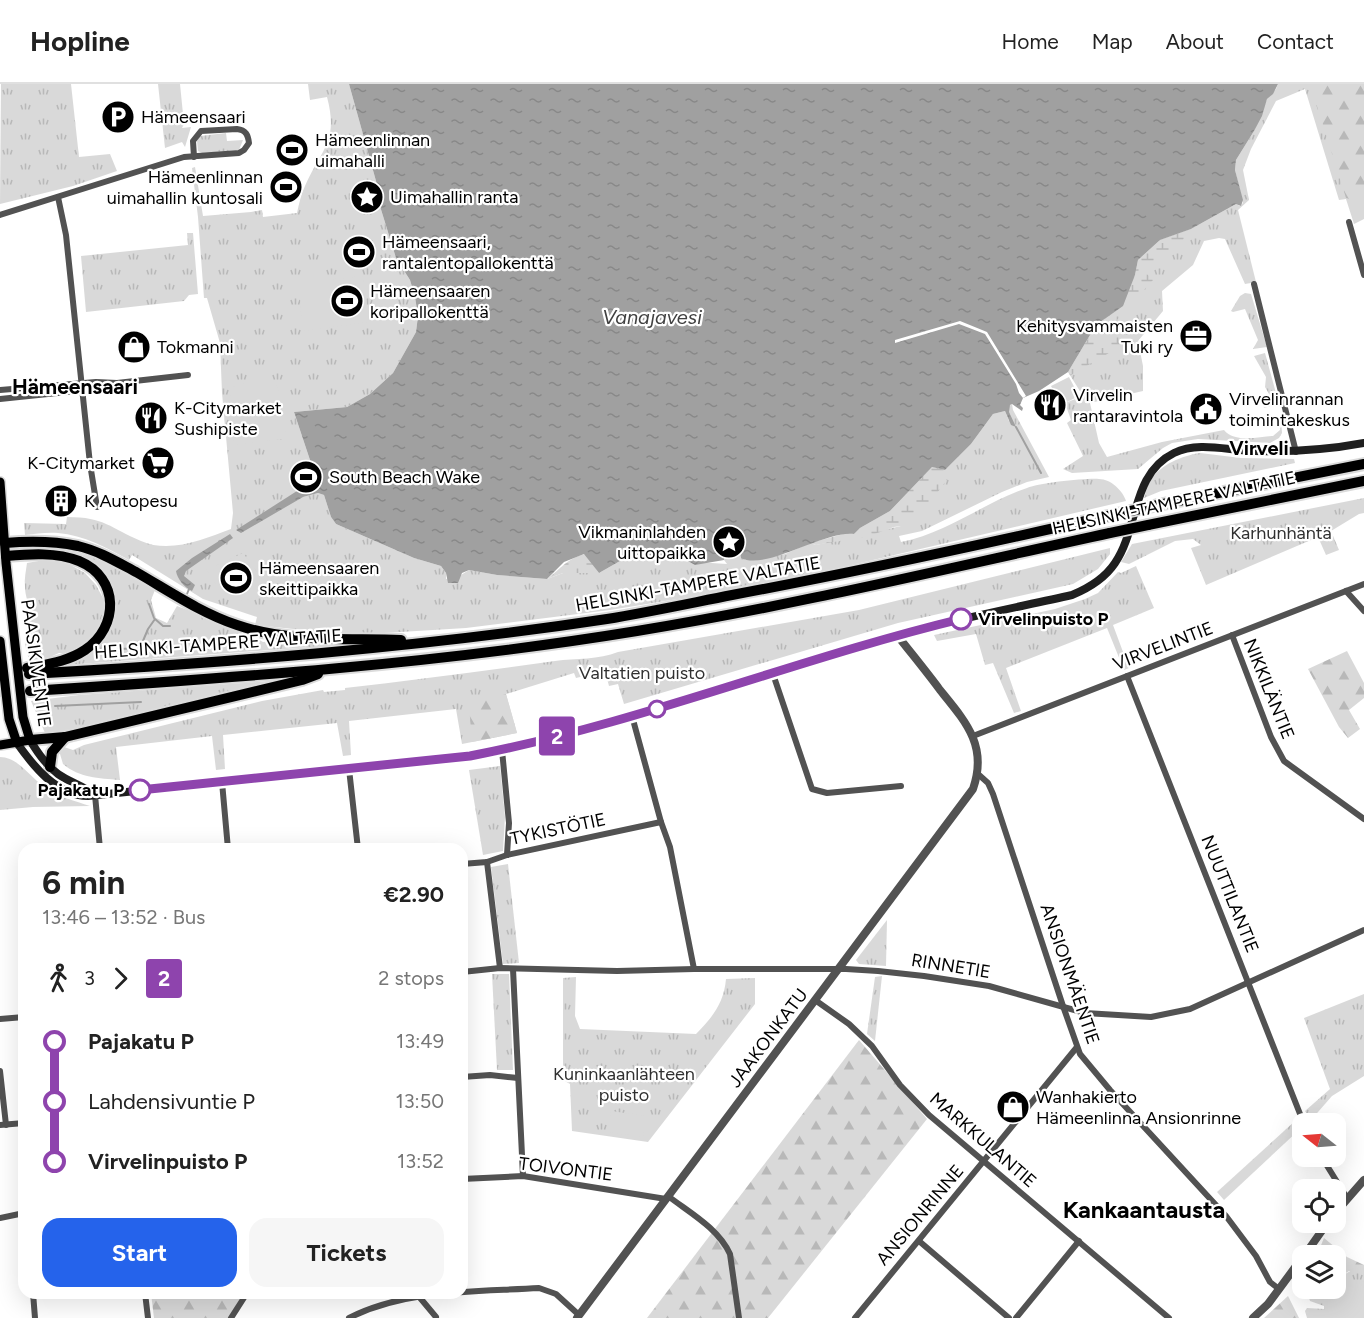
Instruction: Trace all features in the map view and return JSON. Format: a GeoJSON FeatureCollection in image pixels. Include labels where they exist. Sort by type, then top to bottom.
{"type":"FeatureCollection","features":[{"type":"Feature","properties":{"kind":"highway","name":"HELSINKI-TAMPERE VALTATIE"},"geometry":{"type":"LineString","coordinates":[[3,556],[44,554],[77,560],[98,575],[107,587],[111,600],[106,627],[92,645],[72,657],[28,671],[178,666],[346,652],[500,634],[610,618],[800,582],[1158,505],[1364,464]]}},
{"type":"Feature","properties":{"kind":"highway","name":"HELSINKI-TAMPERE VALTATIE"},"geometry":{"type":"LineString","coordinates":[[30,691],[329,670],[490,652],[637,631],[788,602],[1364,481]]}},
{"type":"Feature","properties":{"kind":"highway"},"geometry":{"type":"LineString","coordinates":[[2,543],[49,542],[79,546],[112,559],[211,615],[260,631],[326,639],[422,642]]}},
{"type":"Feature","properties":{"kind":"highway"},"geometry":{"type":"LineString","coordinates":[[28,734],[65,737],[302,680],[329,670]]}},
{"type":"Feature","properties":{"kind":"highway"},"geometry":{"type":"LineString","coordinates":[[50,767],[52,752],[65,737]]}},
{"type":"Feature","properties":{"kind":"main road"},"geometry":{"type":"LineString","coordinates":[[17,743],[36,768],[54,784],[77,795],[349,769],[470,756],[502,750],[632,716],[897,635],[1072,595],[1095,583],[1115,562],[1121,551],[1145,475],[1172,454],[1190,448],[1296,452],[1335,449],[1364,443]]}},
{"type":"Feature","properties":{"kind":"main road","name":"PAASIKIVENTIE"},"geometry":{"type":"LineString","coordinates":[[0,482],[3,556],[23,717],[28,734]]}},
{"type":"Feature","properties":{"kind":"main road","name":"PAASIKIVENTIE"},"geometry":{"type":"LineString","coordinates":[[0,641],[11,728],[17,743]]}},
{"type":"Feature","properties":{"kind":"main road"},"geometry":{"type":"LineString","coordinates":[[0,729],[11,728],[28,734],[50,767],[64,778],[95,795]]}},
{"type":"Feature","properties":{"kind":"main road"},"geometry":{"type":"LineString","coordinates":[[0,745],[17,743],[28,734]]}},
{"type":"Feature","properties":{"kind":"street"},"geometry":{"type":"LineString","coordinates":[[0,215],[184,157],[194,157],[239,153],[249,143],[247,135],[243,130],[206,130],[197,134],[193,141],[194,157]]}},
{"type":"Feature","properties":{"kind":"street"},"geometry":{"type":"LineString","coordinates":[[58,196],[66,235],[90,464],[97,507]]}},
{"type":"Feature","properties":{"kind":"street"},"geometry":{"type":"LineString","coordinates":[[1349,222],[1364,275]]}},
{"type":"Feature","properties":{"kind":"street"},"geometry":{"type":"LineString","coordinates":[[1254,284],[1296,452]]}},
{"type":"Feature","properties":{"kind":"street"},"geometry":{"type":"LineString","coordinates":[[0,390],[104,388],[117,383],[188,375]]}},
{"type":"Feature","properties":{"kind":"street"},"geometry":{"type":"LineString","coordinates":[[0,399],[83,387]]}},
{"type":"Feature","properties":{"kind":"street","name":"VIRVELINTIE"},"geometry":{"type":"LineString","coordinates":[[973,736],[1364,584]]}},
{"type":"Feature","properties":{"kind":"street"},"geometry":{"type":"LineString","coordinates":[[1346,591],[1364,611]]}},
{"type":"Feature","properties":{"kind":"street","name":"ANSIONMÄENTIE"},"geometry":{"type":"LineString","coordinates":[[897,635],[965,720],[973,736],[978,757],[978,774],[988,783],[993,794],[1080,1054],[1110,1090],[1226,1216],[1256,1256],[1270,1282],[1279,1289]]}},
{"type":"Feature","properties":{"kind":"street","name":"NIKKILÄNTIE"},"geometry":{"type":"LineString","coordinates":[[1232,635],[1271,737],[1284,761],[1364,819]]}},
{"type":"Feature","properties":{"kind":"street"},"geometry":{"type":"LineString","coordinates":[[772,674],[812,789],[827,793],[901,786]]}},
{"type":"Feature","properties":{"kind":"street","name":"NUUTTILANTIE"},"geometry":{"type":"LineString","coordinates":[[1128,676],[1300,1113]]}},
{"type":"Feature","properties":{"kind":"street"},"geometry":{"type":"LineString","coordinates":[[632,716],[670,847],[694,969]]}},
{"type":"Feature","properties":{"kind":"street"},"geometry":{"type":"LineString","coordinates":[[502,750],[509,823],[507,855]]}},
{"type":"Feature","properties":{"kind":"street"},"geometry":{"type":"LineString","coordinates":[[349,769],[357,843]]}},
{"type":"Feature","properties":{"kind":"street","name":"JAAKONKATU"},"geometry":{"type":"LineString","coordinates":[[578,1317],[971,791],[978,774]]}},
{"type":"Feature","properties":{"kind":"street"},"geometry":{"type":"LineString","coordinates":[[222,782],[227,843]]}},
{"type":"Feature","properties":{"kind":"street"},"geometry":{"type":"LineString","coordinates":[[95,795],[99,843]]}},
{"type":"Feature","properties":{"kind":"street","name":"TYKISTÖTIE"},"geometry":{"type":"LineString","coordinates":[[468,864],[487,862],[507,855],[661,822]]}},
{"type":"Feature","properties":{"kind":"street"},"geometry":{"type":"LineString","coordinates":[[487,862],[500,968]]}},
{"type":"Feature","properties":{"kind":"street","name":"RINNETIE"},"geometry":{"type":"LineString","coordinates":[[468,971],[500,968],[617,971],[694,969],[878,971],[989,986],[1085,1013],[1151,1017],[1190,1009],[1364,930]]}},
{"type":"Feature","properties":{"kind":"street"},"geometry":{"type":"LineString","coordinates":[[513,969],[523,1176]]}},
{"type":"Feature","properties":{"kind":"street","name":"MARKKULANTIE"},"geometry":{"type":"LineString","coordinates":[[815,1000],[849,1024],[872,1046],[900,1085],[929,1115],[1169,1318]]}},
{"type":"Feature","properties":{"kind":"street"},"geometry":{"type":"LineString","coordinates":[[0,1020],[18,1018]]}},
{"type":"Feature","properties":{"kind":"street","name":"ANSIONRINNE"},"geometry":{"type":"LineString","coordinates":[[855,1318],[1077,1047]]}},
{"type":"Feature","properties":{"kind":"street"},"geometry":{"type":"LineString","coordinates":[[0,1071],[3,1125],[18,1124]]}},
{"type":"Feature","properties":{"kind":"street"},"geometry":{"type":"LineString","coordinates":[[468,1077],[490,1075],[518,1078]]}},
{"type":"Feature","properties":{"kind":"street"},"geometry":{"type":"LineString","coordinates":[[1328,1167],[1347,1198],[1364,1180]]}},
{"type":"Feature","properties":{"kind":"street","name":"TOIVONTIE"},"geometry":{"type":"LineString","coordinates":[[468,1179],[523,1176],[667,1198]]}},
{"type":"Feature","properties":{"kind":"street"},"geometry":{"type":"LineString","coordinates":[[667,1198],[716,1232],[726,1246],[730,1254],[739,1318]]}},
{"type":"Feature","properties":{"kind":"street"},"geometry":{"type":"LineString","coordinates":[[0,1218],[18,1214]]}},
{"type":"Feature","properties":{"kind":"street"},"geometry":{"type":"LineString","coordinates":[[918,1241],[1009,1318]]}},
{"type":"Feature","properties":{"kind":"street"},"geometry":{"type":"LineString","coordinates":[[1016,1318],[1079,1241]]}},
{"type":"Feature","properties":{"kind":"street"},"geometry":{"type":"LineString","coordinates":[[1252,1318],[1268,1304],[1292,1272]]}},
{"type":"Feature","properties":{"kind":"street"},"geometry":{"type":"LineString","coordinates":[[468,1291],[539,1288],[556,1294],[578,1317]]}},
{"type":"Feature","properties":{"kind":"street"},"geometry":{"type":"LineString","coordinates":[[33,1299],[35,1318]]}},
{"type":"Feature","properties":{"kind":"street"},"geometry":{"type":"LineString","coordinates":[[146,1299],[148,1318]]}},
{"type":"Feature","properties":{"kind":"street"},"geometry":{"type":"LineString","coordinates":[[231,1318],[243,1299]]}},
{"type":"Feature","properties":{"kind":"street"},"geometry":{"type":"LineString","coordinates":[[349,1318],[370,1308],[400,1299]]}},
{"type":"Feature","properties":{"kind":"street"},"geometry":{"type":"LineString","coordinates":[[420,1299],[436,1317]]}},
{"type":"Feature","properties":{"kind":"green space"},"geometry":{"type":"Polygon","coordinates":[[[1,84],[71,84],[79,157],[110,154],[117,171],[73,186],[0,204],[1,84]]]}},
{"type":"Feature","properties":{"kind":"green space"},"geometry":{"type":"Polygon","coordinates":[[[158,84],[180,84],[184,124],[182,128],[191,127],[185,147],[182,142],[165,148],[158,84]]]}},
{"type":"Feature","properties":{"kind":"green space"},"geometry":{"type":"Polygon","coordinates":[[[308,84],[349,84],[376,181],[379,203],[396,258],[410,280],[418,316],[416,332],[393,373],[370,394],[347,407],[294,412],[314,472],[311,482],[300,489],[303,497],[318,493],[324,495],[331,517],[336,524],[414,558],[441,566],[446,573],[446,579],[469,570],[547,579],[563,573],[599,573],[620,561],[663,556],[666,560],[727,564],[724,560],[725,539],[731,538],[745,560],[785,554],[810,543],[816,545],[901,526],[897,505],[932,467],[945,470],[971,444],[993,414],[1005,411],[1009,421],[1009,406],[1012,404],[1013,410],[1049,477],[1027,482],[1002,492],[922,531],[899,536],[901,542],[934,532],[1011,494],[1042,484],[1084,479],[1108,481],[1116,486],[1126,501],[770,584],[610,610],[466,628],[351,635],[255,625],[257,617],[203,599],[132,555],[129,560],[95,543],[68,534],[25,535],[24,523],[66,524],[67,517],[99,521],[141,541],[164,546],[187,544],[231,529],[233,513],[222,393],[220,343],[207,298],[204,298],[192,168],[195,167],[203,216],[262,210],[263,217],[297,213],[304,189],[330,135],[331,125],[327,97],[310,100],[308,84]]]}},
{"type":"Feature","properties":{"kind":"green space"},"geometry":{"type":"Polygon","coordinates":[[[1278,84],[1364,84],[1364,219],[1354,224],[1346,199],[1339,200],[1305,89],[1276,101],[1251,149],[1243,170],[1249,200],[1238,210],[1256,282],[1245,284],[1225,239],[1204,241],[1193,265],[1162,291],[1163,311],[1138,341],[1143,366],[1143,391],[1090,403],[1099,443],[1107,457],[1162,442],[1224,430],[1240,438],[1273,436],[1280,430],[1279,416],[1281,416],[1282,433],[1279,438],[1270,443],[1198,439],[1172,443],[1138,469],[1072,473],[1063,469],[1083,456],[1067,423],[1071,420],[1065,403],[1083,396],[1068,372],[1160,240],[1191,229],[1236,204],[1240,206],[1243,203],[1235,170],[1236,160],[1254,131],[1267,99],[1278,84]]]}},
{"type":"Feature","properties":{"kind":"green space"},"geometry":{"type":"Polygon","coordinates":[[[1310,84],[1364,84],[1364,200],[1346,198],[1310,84]]]}},
{"type":"Feature","properties":{"kind":"green space"},"geometry":{"type":"Polygon","coordinates":[[[226,133],[227,141],[243,140],[239,150],[202,153],[198,151],[197,141],[200,136],[226,133]]]}},
{"type":"Feature","properties":{"kind":"green space"},"geometry":{"type":"Polygon","coordinates":[[[1191,229],[1177,248],[1157,256],[1146,273],[1153,280],[1117,320],[1128,342],[1071,375],[1068,372],[1096,325],[1123,306],[1138,260],[1160,240],[1191,229]]]}},
{"type":"Feature","properties":{"kind":"green space"},"geometry":{"type":"Polygon","coordinates":[[[187,233],[193,233],[198,294],[189,295],[184,301],[86,312],[81,256],[188,245],[187,233]]]}},
{"type":"Feature","properties":{"kind":"green space","name":"Hämeensaari, rantalentopallokenttä"},"geometry":{"type":"Polygon","coordinates":[[[360,234],[374,259],[357,269],[343,245],[360,234]]]}},
{"type":"Feature","properties":{"kind":"green space"},"geometry":{"type":"Polygon","coordinates":[[[363,276],[369,322],[302,331],[299,279],[321,277],[325,280],[363,276]]]}},
{"type":"Feature","properties":{"kind":"green space"},"geometry":{"type":"Polygon","coordinates":[[[1245,293],[1251,294],[1267,347],[1253,349],[1258,340],[1245,309],[1231,311],[1240,296],[1245,293]]]}},
{"type":"Feature","properties":{"kind":"green space"},"geometry":{"type":"Polygon","coordinates":[[[1265,353],[1279,404],[1264,408],[1263,404],[1272,399],[1265,387],[1266,377],[1254,356],[1265,353]]]}},
{"type":"Feature","properties":{"kind":"green space"},"geometry":{"type":"Polygon","coordinates":[[[1069,377],[1079,396],[1061,405],[1051,386],[1069,377]]]}},
{"type":"Feature","properties":{"kind":"green space"},"geometry":{"type":"Polygon","coordinates":[[[267,382],[278,388],[286,434],[284,439],[234,445],[230,391],[236,385],[267,382]]]}},
{"type":"Feature","properties":{"kind":"green space"},"geometry":{"type":"Polygon","coordinates":[[[1200,453],[1241,458],[1294,459],[1295,463],[1161,491],[1144,498],[1150,482],[1160,469],[1186,456],[1200,453]]]}},
{"type":"Feature","properties":{"kind":"green space"},"geometry":{"type":"Polygon","coordinates":[[[932,467],[945,470],[949,477],[909,525],[894,527],[869,536],[816,545],[810,543],[847,533],[854,534],[860,528],[890,511],[932,467]]]}},
{"type":"Feature","properties":{"kind":"green space","name":"Karhunhäntä"},"geometry":{"type":"Polygon","coordinates":[[[1364,498],[1364,513],[1331,531],[1339,550],[1326,555],[1318,537],[1206,585],[1191,548],[1201,545],[1193,539],[1175,541],[1129,564],[1121,562],[1132,544],[1364,498]]]}},
{"type":"Feature","properties":{"kind":"green space","name":"Valtatien puisto"},"geometry":{"type":"Polygon","coordinates":[[[1110,548],[1110,554],[1098,569],[1073,584],[898,623],[624,704],[618,684],[609,686],[605,671],[576,678],[574,673],[506,694],[517,733],[462,744],[456,709],[349,721],[351,755],[343,756],[337,723],[223,735],[225,769],[216,770],[212,736],[116,747],[120,780],[90,776],[69,769],[63,764],[57,751],[64,747],[73,750],[84,745],[262,701],[323,690],[324,692],[345,690],[345,688],[555,661],[595,658],[859,610],[1110,548]]]}},
{"type":"Feature","properties":{"kind":"green space"},"geometry":{"type":"Polygon","coordinates":[[[66,550],[97,558],[155,590],[151,600],[156,618],[167,623],[177,606],[244,631],[263,642],[294,640],[339,645],[66,665],[99,644],[107,635],[115,615],[115,602],[112,587],[66,550]]]}},
{"type":"Feature","properties":{"kind":"green space","name":"Hämeensaaren skeittipaikka"},"geometry":{"type":"Polygon","coordinates":[[[243,553],[269,588],[258,597],[247,600],[232,596],[224,584],[217,585],[206,570],[243,553]]]}},
{"type":"Feature","properties":{"kind":"green space"},"geometry":{"type":"Polygon","coordinates":[[[585,554],[599,573],[563,573],[547,579],[569,561],[585,554]]]}},
{"type":"Feature","properties":{"kind":"green space"},"geometry":{"type":"Polygon","coordinates":[[[818,558],[824,561],[824,565],[814,570],[781,575],[763,582],[754,578],[755,572],[818,558]]]}},
{"type":"Feature","properties":{"kind":"green space"},"geometry":{"type":"Polygon","coordinates":[[[44,560],[67,563],[85,573],[96,585],[104,600],[105,609],[101,629],[83,647],[68,653],[59,653],[39,662],[29,659],[27,651],[25,639],[29,611],[25,581],[27,563],[44,560]]]}},
{"type":"Feature","properties":{"kind":"green space"},"geometry":{"type":"Polygon","coordinates":[[[1136,566],[1154,608],[1113,625],[1129,668],[1124,670],[1107,628],[1006,668],[1021,711],[1014,713],[993,663],[985,665],[976,634],[937,641],[934,635],[1055,609],[1085,599],[1098,593],[1118,572],[1121,573],[1136,566]]]}},
{"type":"Feature","properties":{"kind":"green space"},"geometry":{"type":"Polygon","coordinates":[[[1347,651],[1364,683],[1364,698],[1349,710],[1360,729],[1348,738],[1339,727],[1308,669],[1347,651]]]}},
{"type":"Feature","properties":{"kind":"green space"},"geometry":{"type":"Polygon","coordinates":[[[270,681],[270,683],[52,736],[45,733],[31,701],[79,695],[270,681]]]}},
{"type":"Feature","properties":{"kind":"green space"},"geometry":{"type":"Polygon","coordinates":[[[506,694],[517,733],[472,742],[469,705],[506,694]]]}},
{"type":"Feature","properties":{"kind":"green space"},"geometry":{"type":"Polygon","coordinates":[[[0,757],[19,764],[51,791],[90,806],[0,810],[0,757]]]}},
{"type":"Feature","properties":{"kind":"green space"},"geometry":{"type":"Polygon","coordinates":[[[500,766],[505,817],[503,851],[483,855],[469,770],[500,766]]]}},
{"type":"Feature","properties":{"kind":"green space"},"geometry":{"type":"Polygon","coordinates":[[[508,864],[519,963],[503,964],[491,867],[508,864]]]}},
{"type":"Feature","properties":{"kind":"green space"},"geometry":{"type":"Polygon","coordinates":[[[887,920],[886,966],[859,964],[856,960],[887,920]]]}},
{"type":"Feature","properties":{"kind":"green space"},"geometry":{"type":"Polygon","coordinates":[[[492,974],[509,974],[513,1070],[497,1070],[492,974]]]}},
{"type":"Feature","properties":{"kind":"green space"},"geometry":{"type":"Polygon","coordinates":[[[882,976],[875,1041],[867,1034],[875,977],[882,976]]]}},
{"type":"Feature","properties":{"kind":"green space","name":"Kuninkaanlähteen puisto"},"geometry":{"type":"Polygon","coordinates":[[[576,977],[575,1016],[580,1029],[696,1034],[716,1010],[723,995],[726,979],[755,978],[755,1004],[648,1142],[572,1131],[570,1084],[563,1080],[563,978],[576,977]]]}},
{"type":"Feature","properties":{"kind":"green space"},"geometry":{"type":"Polygon","coordinates":[[[1364,994],[1364,1076],[1332,1096],[1317,1113],[1305,1111],[1330,1089],[1304,1018],[1364,994]]]}},
{"type":"Feature","properties":{"kind":"green space"},"geometry":{"type":"Polygon","coordinates":[[[859,1040],[927,1119],[768,1318],[647,1318],[859,1040]]]}},
{"type":"Feature","properties":{"kind":"green space"},"geometry":{"type":"Polygon","coordinates":[[[611,1111],[647,1116],[643,1137],[607,1132],[611,1111]]]}},
{"type":"Feature","properties":{"kind":"green space"},"geometry":{"type":"Polygon","coordinates":[[[1292,1124],[1292,1137],[1224,1200],[1217,1192],[1292,1124]]]}},
{"type":"Feature","properties":{"kind":"green space"},"geometry":{"type":"Polygon","coordinates":[[[1324,1238],[1332,1245],[1321,1245],[1324,1238]]]}},
{"type":"Feature","properties":{"kind":"green space"},"geometry":{"type":"Polygon","coordinates":[[[1346,1256],[1364,1265],[1364,1271],[1346,1273],[1346,1256]]]}},
{"type":"Feature","properties":{"kind":"green space"},"geometry":{"type":"Polygon","coordinates":[[[1352,1270],[1364,1271],[1364,1318],[1307,1318],[1305,1311],[1307,1308],[1324,1309],[1324,1306],[1309,1299],[1346,1299],[1346,1274],[1352,1270]]]}},
{"type":"Feature","properties":{"kind":"green space"},"geometry":{"type":"Polygon","coordinates":[[[1364,1281],[1364,1318],[1325,1318],[1324,1307],[1327,1299],[1346,1299],[1346,1283],[1364,1281]]]}},
{"type":"Feature","properties":{"kind":"green space"},"geometry":{"type":"Polygon","coordinates":[[[1288,1296],[1299,1318],[1264,1318],[1288,1296]]]}},
{"type":"Feature","properties":{"kind":"green space"},"geometry":{"type":"Polygon","coordinates":[[[152,1299],[240,1299],[229,1318],[154,1318],[152,1299]]]}},
{"type":"Feature","properties":{"kind":"water","name":"Vanajavesi"},"geometry":{"type":"Polygon","coordinates":[[[349,84],[1278,84],[1273,94],[1267,99],[1262,116],[1236,160],[1235,170],[1243,200],[1241,206],[1236,204],[1191,229],[1160,240],[1138,260],[1123,306],[1096,325],[1068,372],[1039,391],[1023,398],[1020,405],[1023,408],[1022,411],[1010,405],[1009,412],[1016,427],[1011,425],[1005,411],[993,414],[971,444],[945,470],[932,467],[890,511],[860,528],[854,534],[842,534],[780,555],[752,561],[741,558],[741,552],[733,548],[734,540],[731,538],[725,540],[724,560],[695,565],[681,557],[647,557],[620,561],[599,573],[584,554],[564,562],[547,579],[469,570],[462,573],[458,583],[448,583],[446,573],[441,566],[414,558],[336,524],[331,517],[324,495],[318,493],[303,497],[241,533],[236,530],[311,482],[314,472],[294,412],[347,407],[370,394],[393,373],[416,332],[418,316],[415,297],[410,280],[396,258],[379,203],[376,181],[349,84]]]}},
{"type":"Feature","properties":{"kind":"water"},"geometry":{"type":"Polygon","coordinates":[[[230,534],[233,538],[186,571],[184,576],[195,585],[192,591],[187,588],[176,571],[230,534]]]}},
{"type":"Feature","properties":{"kind":"pier"},"geometry":{"type":"Polygon","coordinates":[[[960,321],[987,332],[1026,396],[1023,398],[1019,393],[1016,384],[985,334],[959,324],[895,343],[895,340],[960,321]]]}},
{"type":"Feature","properties":{"kind":"waterway"},"geometry":{"type":"LineString","coordinates":[[1016,427],[1041,473]]}},
{"type":"Feature","properties":{"kind":"waterway"},"geometry":{"type":"LineString","coordinates":[[187,594],[189,589]]}},
{"type":"Feature","properties":{"kind":"waterway"},"geometry":{"type":"LineString","coordinates":[[149,604],[154,618]]}},
{"type":"Feature","properties":{"kind":"waterway"},"geometry":{"type":"LineString","coordinates":[[119,649],[140,648],[155,619],[163,626],[170,626]]}},
{"type":"Feature","properties":{"kind":"waterway"},"geometry":{"type":"LineString","coordinates":[[55,706],[141,702]]}},
{"type":"Feature","properties":{"kind":"tunnel"},"geometry":{"type":"LineString","coordinates":[[0,692],[30,691]]}},
{"type":"Feature","properties":{"kind":"bus line","name":"2"},"geometry":{"type":"LineString","coordinates":[[140,790],[470,756],[502,750],[632,716],[897,635],[961,619]]}},
{"type":"Feature","properties":{"kind":"place","name":"Hämeensaari"},"geometry":{"type":"Point","coordinates":[118,117]}},
{"type":"Feature","properties":{"kind":"place","name":"Hämeenlinnan uimahalli"},"geometry":{"type":"Point","coordinates":[292,150]}},
{"type":"Feature","properties":{"kind":"place","name":"Hämeenlinnan uimahallin kuntosali"},"geometry":{"type":"Point","coordinates":[286,187]}},
{"type":"Feature","properties":{"kind":"place","name":"Uimahallin ranta"},"geometry":{"type":"Point","coordinates":[367,197]}},
{"type":"Feature","properties":{"kind":"place","name":"Hämeensaari, rantalentopallokenttä"},"geometry":{"type":"Point","coordinates":[359,252]}},
{"type":"Feature","properties":{"kind":"place","name":"Hämeensaaren koripallokenttä"},"geometry":{"type":"Point","coordinates":[347,301]}},
{"type":"Feature","properties":{"kind":"place","name":"Kehitysvammaisten Tuki ry"},"geometry":{"type":"Point","coordinates":[1196,336]}},
{"type":"Feature","properties":{"kind":"place","name":"Tokmanni"},"geometry":{"type":"Point","coordinates":[134,347]}},
{"type":"Feature","properties":{"kind":"place","name":"Virvelin rantaravintola"},"geometry":{"type":"Point","coordinates":[1050,405]}},
{"type":"Feature","properties":{"kind":"place","name":"Virvelinrannan toimintakeskus"},"geometry":{"type":"Point","coordinates":[1206,409]}},
{"type":"Feature","properties":{"kind":"place","name":"K-Citymarket Sushipiste"},"geometry":{"type":"Point","coordinates":[151,418]}},
{"type":"Feature","properties":{"kind":"place","name":"K-Citymarket"},"geometry":{"type":"Point","coordinates":[158,463]}},
{"type":"Feature","properties":{"kind":"place","name":"South Beach Wake"},"geometry":{"type":"Point","coordinates":[306,477]}},
{"type":"Feature","properties":{"kind":"place","name":"K Autopesu"},"geometry":{"type":"Point","coordinates":[61,501]}},
{"type":"Feature","properties":{"kind":"place","name":"Vikmaninlahden uittopaikka"},"geometry":{"type":"Point","coordinates":[729,542]}},
{"type":"Feature","properties":{"kind":"place","name":"Hämeensaaren skeittipaikka"},"geometry":{"type":"Point","coordinates":[236,578]}},
{"type":"Feature","properties":{"kind":"place","name":"Virvelinpuisto P"},"geometry":{"type":"Point","coordinates":[961,619]}},
{"type":"Feature","properties":{"kind":"place","name":"Pajakatu P"},"geometry":{"type":"Point","coordinates":[140,790]}},
{"type":"Feature","properties":{"kind":"place","name":"Wanhakierto Hämeenlinna Ansionrinne"},"geometry":{"type":"Point","coordinates":[1013,1107]}},
{"type":"Feature","properties":{"kind":"district","name":"Hämeensaari"},"geometry":{"type":"Point","coordinates":[75,387]}},
{"type":"Feature","properties":{"kind":"district","name":"Virveli"},"geometry":{"type":"Point","coordinates":[1259,448]}},
{"type":"Feature","properties":{"kind":"district","name":"Kankaantausta"},"geometry":{"type":"Point","coordinates":[1144,1210]}}]}
